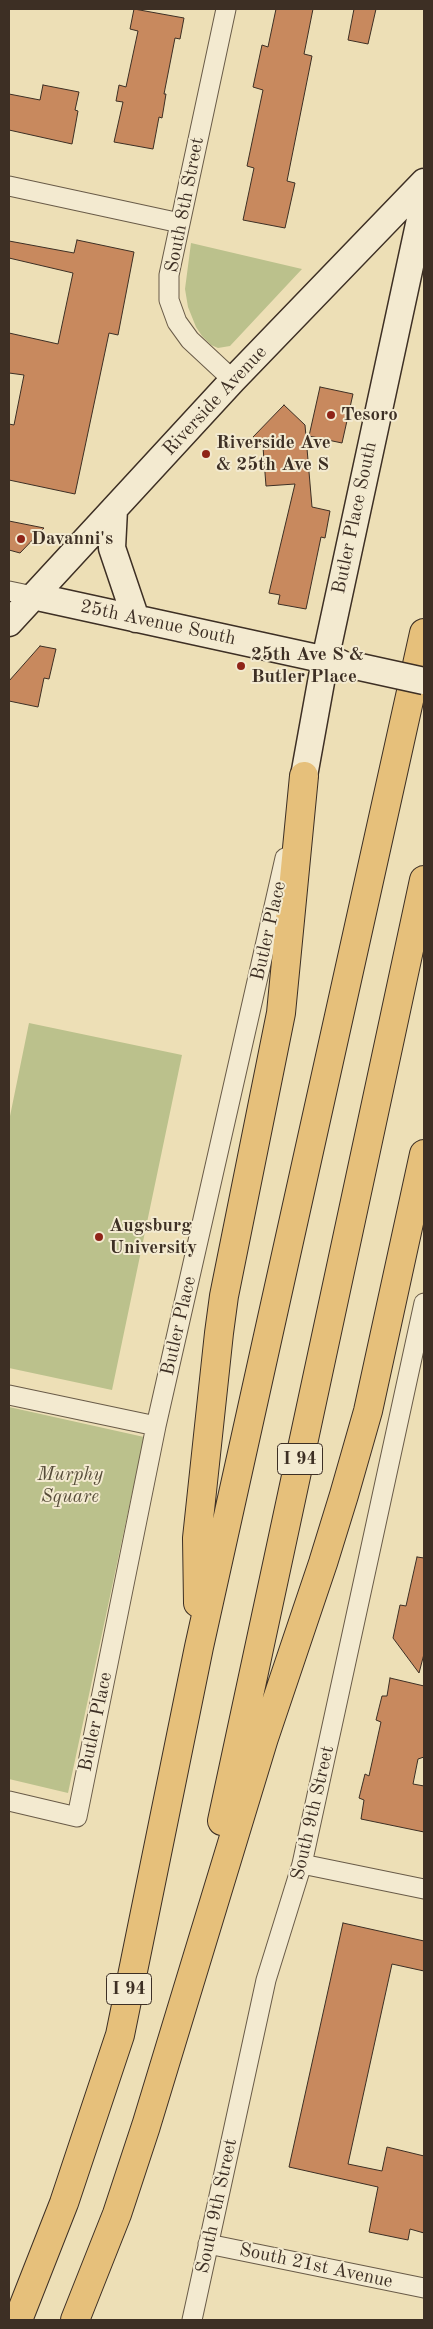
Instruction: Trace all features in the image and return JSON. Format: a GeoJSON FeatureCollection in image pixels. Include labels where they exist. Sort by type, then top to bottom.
{"type":"FeatureCollection","features":[{"type":"Feature","properties":{"kind":"highway","name":"I 94"},"geometry":{"type":"LineString","coordinates":[[18,2320],[66,2195],[120,2035],[199,1647],[424,633]]}},
{"type":"Feature","properties":{"kind":"highway"},"geometry":{"type":"LineString","coordinates":[[199,1647],[196,1538],[211,1394],[224,1296],[281,1013],[304,776]]}},
{"type":"Feature","properties":{"kind":"highway","name":"I 94"},"geometry":{"type":"LineString","coordinates":[[75,2320],[117,2214],[173,2037],[196,1943],[424,880]]}},
{"type":"Feature","properties":{"kind":"highway"},"geometry":{"type":"LineString","coordinates":[[173,2037],[264,1738],[324,1563],[368,1411],[424,1154]]}},
{"type":"Feature","properties":{"kind":"street","name":"South 8th Street"},"geometry":{"type":"LineString","coordinates":[[226,9],[169,275],[169,300],[176,322],[190,340],[233,380]]}},
{"type":"Feature","properties":{"kind":"street","name":"Riverside Avenue"},"geometry":{"type":"LineString","coordinates":[[9,622],[21,594],[114,509],[233,380],[424,182]]}},
{"type":"Feature","properties":{"kind":"street"},"geometry":{"type":"LineString","coordinates":[[9,186],[180,223]]}},
{"type":"Feature","properties":{"kind":"street","name":"Butler Place South"},"geometry":{"type":"LineString","coordinates":[[325,660],[424,201]]}},
{"type":"Feature","properties":{"kind":"street"},"geometry":{"type":"LineString","coordinates":[[114,509],[112,548],[136,619]]}},
{"type":"Feature","properties":{"kind":"street","name":"25th Avenue South"},"geometry":{"type":"LineString","coordinates":[[21,594],[424,681]]}},
{"type":"Feature","properties":{"kind":"street","name":"Butler Place"},"geometry":{"type":"LineString","coordinates":[[9,1801],[77,1817],[156,1426],[304,776],[325,660]]}},
{"type":"Feature","properties":{"kind":"street","name":"South 9th Street"},"geometry":{"type":"LineString","coordinates":[[192,2320],[266,1980],[302,1864],[424,1303]]}},
{"type":"Feature","properties":{"kind":"street"},"geometry":{"type":"LineString","coordinates":[[9,1395],[156,1426]]}},
{"type":"Feature","properties":{"kind":"street"},"geometry":{"type":"LineString","coordinates":[[302,1864],[424,1889]]}},
{"type":"Feature","properties":{"kind":"street","name":"South 21st Avenue"},"geometry":{"type":"LineString","coordinates":[[208,2244],[424,2288]]}},
{"type":"Feature","properties":{"kind":"green space"},"geometry":{"type":"Polygon","coordinates":[[[191,243],[302,269],[230,346],[218,348],[211,345],[202,336],[188,307],[185,289],[191,243]]]}},
{"type":"Feature","properties":{"kind":"green space"},"geometry":{"type":"Polygon","coordinates":[[[29,1023],[182,1055],[112,1390],[9,1368],[9,1121],[29,1023]]]}},
{"type":"Feature","properties":{"kind":"green space","name":"Murphy Square"},"geometry":{"type":"Polygon","coordinates":[[[9,1407],[144,1437],[68,1793],[9,1779],[9,1407]]]}},
{"type":"Feature","properties":{"kind":"building"},"geometry":{"type":"Polygon","coordinates":[[[134,9],[184,18],[180,39],[175,38],[164,94],[166,94],[162,118],[159,117],[153,149],[114,142],[123,102],[116,101],[119,85],[126,87],[138,31],[130,29],[134,9]]]}},
{"type":"Feature","properties":{"kind":"building"},"geometry":{"type":"Polygon","coordinates":[[[276,9],[313,9],[304,54],[312,56],[287,181],[295,183],[285,228],[243,220],[254,168],[247,166],[263,90],[253,87],[262,45],[268,47],[276,9]]]}},
{"type":"Feature","properties":{"kind":"building"},"geometry":{"type":"Polygon","coordinates":[[[354,9],[376,9],[368,44],[348,40],[354,9]]]}},
{"type":"Feature","properties":{"kind":"building"},"geometry":{"type":"Polygon","coordinates":[[[43,85],[79,92],[75,110],[78,111],[72,144],[9,130],[9,94],[40,100],[43,85]]]}},
{"type":"Feature","properties":{"kind":"building"},"geometry":{"type":"Polygon","coordinates":[[[77,240],[134,252],[118,335],[109,333],[75,494],[9,480],[9,424],[14,425],[24,375],[9,373],[9,333],[58,344],[73,273],[9,258],[9,241],[74,253],[77,240]]]}},
{"type":"Feature","properties":{"kind":"building","name":"Tesoro"},"geometry":{"type":"Polygon","coordinates":[[[320,387],[353,394],[342,443],[309,436],[320,387]]]}},
{"type":"Feature","properties":{"kind":"building"},"geometry":{"type":"Polygon","coordinates":[[[284,405],[305,425],[312,507],[330,511],[325,538],[321,537],[306,609],[278,604],[280,595],[269,593],[295,484],[266,486],[263,447],[253,437],[284,405]]]}},
{"type":"Feature","properties":{"kind":"building","name":"Davanni's"},"geometry":{"type":"Polygon","coordinates":[[[9,521],[44,528],[20,553],[9,550],[9,521]]]}},
{"type":"Feature","properties":{"kind":"building"},"geometry":{"type":"Polygon","coordinates":[[[40,646],[56,649],[49,679],[44,678],[38,707],[9,701],[9,681],[40,646]]]}},
{"type":"Feature","properties":{"kind":"building"},"geometry":{"type":"Polygon","coordinates":[[[417,1557],[424,1558],[424,1654],[419,1673],[393,1638],[400,1605],[406,1606],[417,1557]]]}},
{"type":"Feature","properties":{"kind":"building"},"geometry":{"type":"Polygon","coordinates":[[[390,1678],[424,1686],[424,1757],[418,1759],[413,1784],[424,1786],[424,1832],[361,1819],[364,1800],[359,1798],[365,1774],[369,1776],[381,1722],[376,1720],[382,1696],[387,1696],[390,1678]]]}},
{"type":"Feature","properties":{"kind":"building"},"geometry":{"type":"Polygon","coordinates":[[[343,1923],[424,1941],[424,1971],[392,1964],[348,2164],[382,2171],[387,2147],[424,2156],[424,2233],[410,2229],[408,2240],[369,2232],[378,2187],[289,2167],[343,1923]]]}},
{"type":"Feature","properties":{"kind":"place","name":"Tesoro"},"geometry":{"type":"Point","coordinates":[331,415]}},
{"type":"Feature","properties":{"kind":"place","name":"Riverside Ave & 25th Ave S"},"geometry":{"type":"Point","coordinates":[206,454]}},
{"type":"Feature","properties":{"kind":"place","name":"Davanni's"},"geometry":{"type":"Point","coordinates":[21,539]}},
{"type":"Feature","properties":{"kind":"place","name":"25th Ave S & Butler Place"},"geometry":{"type":"Point","coordinates":[241,666]}},
{"type":"Feature","properties":{"kind":"place","name":"Augsburg University"},"geometry":{"type":"Point","coordinates":[99,1237]}}]}
